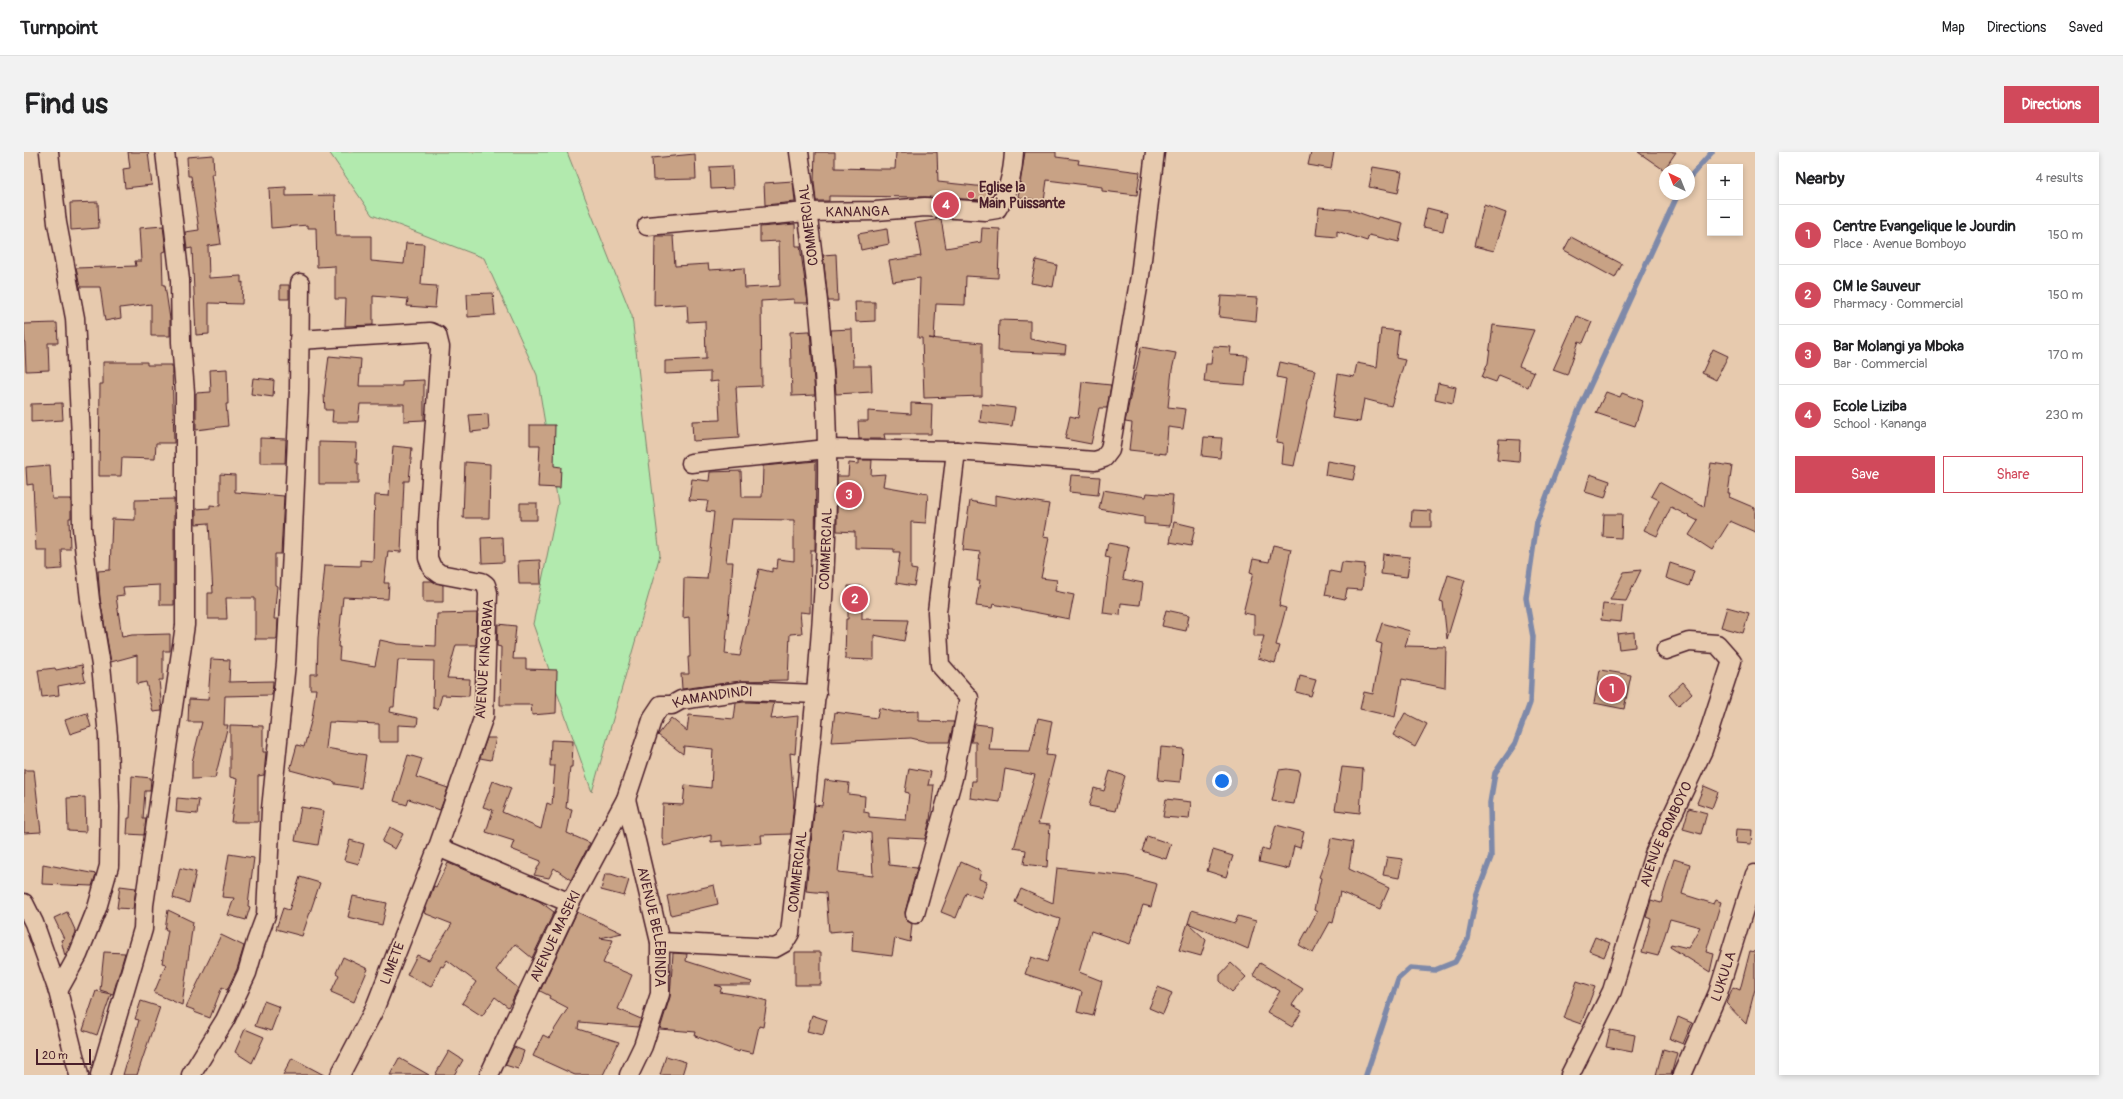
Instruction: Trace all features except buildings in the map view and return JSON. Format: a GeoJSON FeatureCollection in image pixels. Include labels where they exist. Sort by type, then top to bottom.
{"type":"FeatureCollection","features":[{"type":"Feature","properties":{"kind":"street"},"geometry":{"type":"LineString","coordinates":[[49,152],[57,223],[75,318],[81,437],[82,528],[90,600],[101,665],[108,736],[110,807],[109,866],[97,908],[78,954],[58,991]]}},
{"type":"Feature","properties":{"kind":"street"},"geometry":{"type":"LineString","coordinates":[[100,1075],[143,929],[145,898],[185,625],[185,392],[181,342],[180,280],[164,152]]}},
{"type":"Feature","properties":{"kind":"street","name":"COMMERCIAL"},"geometry":{"type":"LineString","coordinates":[[660,942],[775,948],[784,943],[790,933],[817,694],[822,612],[827,449],[820,331],[799,152]]}},
{"type":"Feature","properties":{"kind":"street","name":"KANANGA"},"geometry":{"type":"LineString","coordinates":[[647,226],[807,212],[925,207],[985,211],[997,209],[1004,199],[1013,164],[1014,152]]}},
{"type":"Feature","properties":{"kind":"street"},"geometry":{"type":"LineString","coordinates":[[690,464],[827,449],[956,451],[1095,461],[1104,458],[1110,450],[1140,276],[1155,152]]}},
{"type":"Feature","properties":{"kind":"street"},"geometry":{"type":"LineString","coordinates":[[191,1075],[225,1020],[247,973],[266,915],[271,809],[286,663],[299,392],[300,283]]}},
{"type":"Feature","properties":{"kind":"street","name":"AVENUE KINGABWA"},"geometry":{"type":"LineString","coordinates":[[299,340],[430,332],[437,335],[440,348],[428,523],[428,558],[432,568],[440,574],[478,581],[486,585],[488,593],[484,716],[438,847]]}},
{"type":"Feature","properties":{"kind":"street"},"geometry":{"type":"LineString","coordinates":[[915,914],[953,778],[969,698],[940,665],[937,612],[956,451]]}},
{"type":"Feature","properties":{"kind":"street","name":"AVENUE BOMBOYO"},"geometry":{"type":"LineString","coordinates":[[1570,1075],[1612,991],[1654,854],[1703,750],[1732,661],[1717,644],[1689,642],[1666,650]]}},
{"type":"Feature","properties":{"kind":"street","name":"KAMANDINDI"},"geometry":{"type":"LineString","coordinates":[[626,799],[653,717],[661,705],[672,705],[681,700],[743,691],[817,694]]}},
{"type":"Feature","properties":{"kind":"street","name":"AVENUE MASEKI"},"geometry":{"type":"LineString","coordinates":[[489,1075],[570,903],[626,799]]}},
{"type":"Feature","properties":{"kind":"street","name":"AVENUE BELEBINDA"},"geometry":{"type":"LineString","coordinates":[[626,799],[660,942],[660,994],[643,1046],[629,1075]]}},
{"type":"Feature","properties":{"kind":"street"},"geometry":{"type":"LineString","coordinates":[[438,847],[570,903]]}},
{"type":"Feature","properties":{"kind":"street","name":"LIMETE"},"geometry":{"type":"LineString","coordinates":[[340,1075],[374,1010],[438,847]]}},
{"type":"Feature","properties":{"kind":"street","name":"LUKULA"},"geometry":{"type":"LineString","coordinates":[[1682,1075],[1718,992],[1755,874]]}},
{"type":"Feature","properties":{"kind":"street"},"geometry":{"type":"LineString","coordinates":[[24,903],[34,924],[58,991],[79,1075]]}},
{"type":"Feature","properties":{"kind":"green space"},"geometry":{"type":"Polygon","coordinates":[[[329,152],[567,152],[632,316],[660,555],[592,792],[533,624],[558,503],[537,375],[484,258],[372,215],[329,152]]]}},
{"type":"Feature","properties":{"kind":"waterway"},"geometry":{"type":"LineString","coordinates":[[1695,171],[1712,152]]}},
{"type":"Feature","properties":{"kind":"waterway"},"geometry":{"type":"LineString","coordinates":[[1366,1075],[1398,979],[1410,968],[1435,970],[1455,962],[1468,939],[1476,897],[1491,857],[1490,803],[1495,773],[1515,744],[1530,703],[1533,637],[1526,598],[1537,522],[1578,412],[1675,200]]}},
{"type":"Feature","properties":{"kind":"place","name":"Eglise la Main Puissante"},"geometry":{"type":"Point","coordinates":[971,195]}},
{"type":"Feature","properties":{"kind":"place","name":"Ecole Liziba"},"geometry":{"type":"Point","coordinates":[946,205]}},
{"type":"Feature","properties":{"kind":"place","name":"Bar Molangi ya Mboka"},"geometry":{"type":"Point","coordinates":[849,495]}},
{"type":"Feature","properties":{"kind":"place","name":"CM le Sauveur"},"geometry":{"type":"Point","coordinates":[855,599]}},
{"type":"Feature","properties":{"kind":"place","name":"Centre Evangelique le Jourdin"},"geometry":{"type":"Point","coordinates":[1612,689]}}]}
